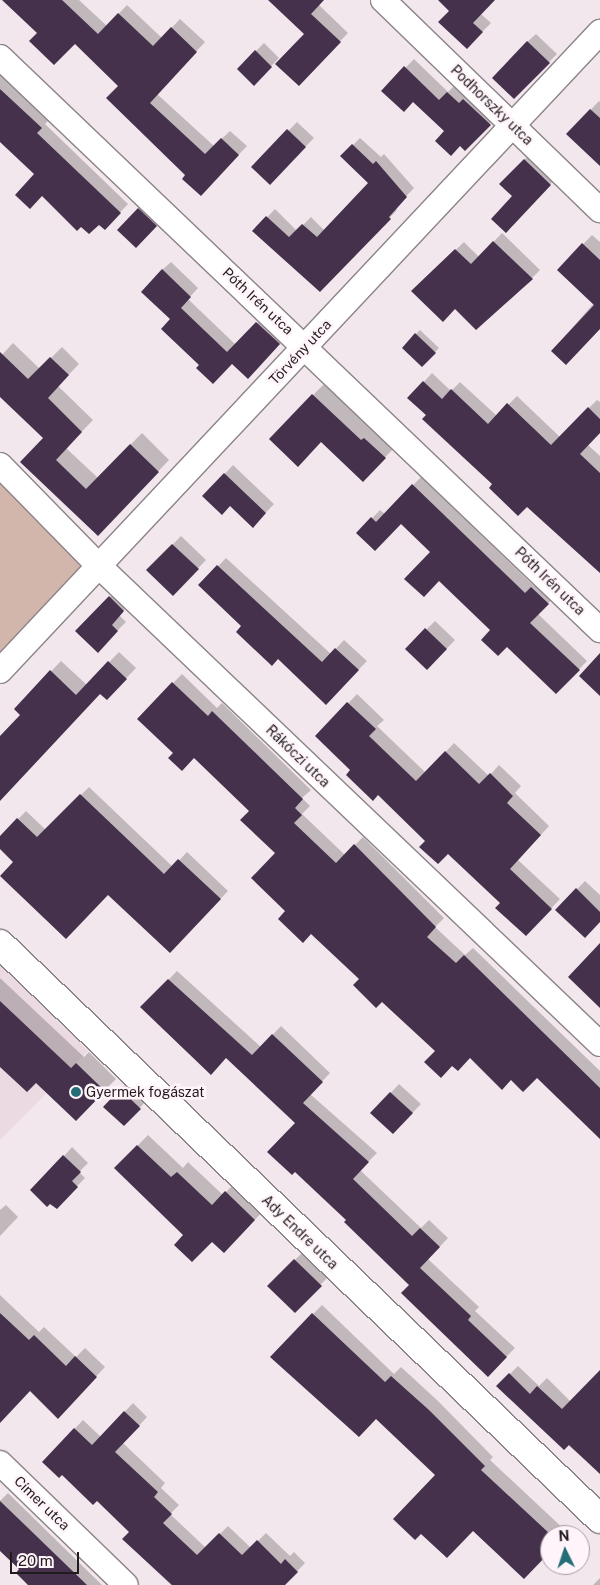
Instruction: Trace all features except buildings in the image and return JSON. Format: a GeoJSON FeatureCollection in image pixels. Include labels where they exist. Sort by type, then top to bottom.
{"type":"FeatureCollection","features":[{"type":"Feature","properties":{"kind":"street","name":"Podhorszky utca"},"geometry":{"type":"LineString","coordinates":[[383,0],[600,210]]}},
{"type":"Feature","properties":{"kind":"street","name":"Törvény utca"},"geometry":{"type":"LineString","coordinates":[[0,671],[600,32]]}},
{"type":"Feature","properties":{"kind":"street","name":"Póth Irén utca"},"geometry":{"type":"LineString","coordinates":[[0,57],[306,346],[600,630]]}},
{"type":"Feature","properties":{"kind":"street","name":"Rákóczi utca"},"geometry":{"type":"LineString","coordinates":[[0,464],[98,565],[600,1044]]}},
{"type":"Feature","properties":{"kind":"street","name":"Ady Endre utca"},"geometry":{"type":"LineString","coordinates":[[0,944],[600,1519]]}},
{"type":"Feature","properties":{"kind":"street","name":"Címer utca"},"geometry":{"type":"LineString","coordinates":[[0,1463],[126,1585]]}},
{"type":"Feature","properties":{"kind":"shaded area"},"geometry":{"type":"Polygon","coordinates":[[[0,465],[98,565],[0,671],[0,465]]]}},
{"type":"Feature","properties":{"kind":"shaded area"},"geometry":{"type":"Polygon","coordinates":[[[0,965],[88,1051],[0,1140],[0,965]]]}},
{"type":"Feature","properties":{"kind":"place","name":"Gyermek fogászat"},"geometry":{"type":"Point","coordinates":[76,1092]}}]}
